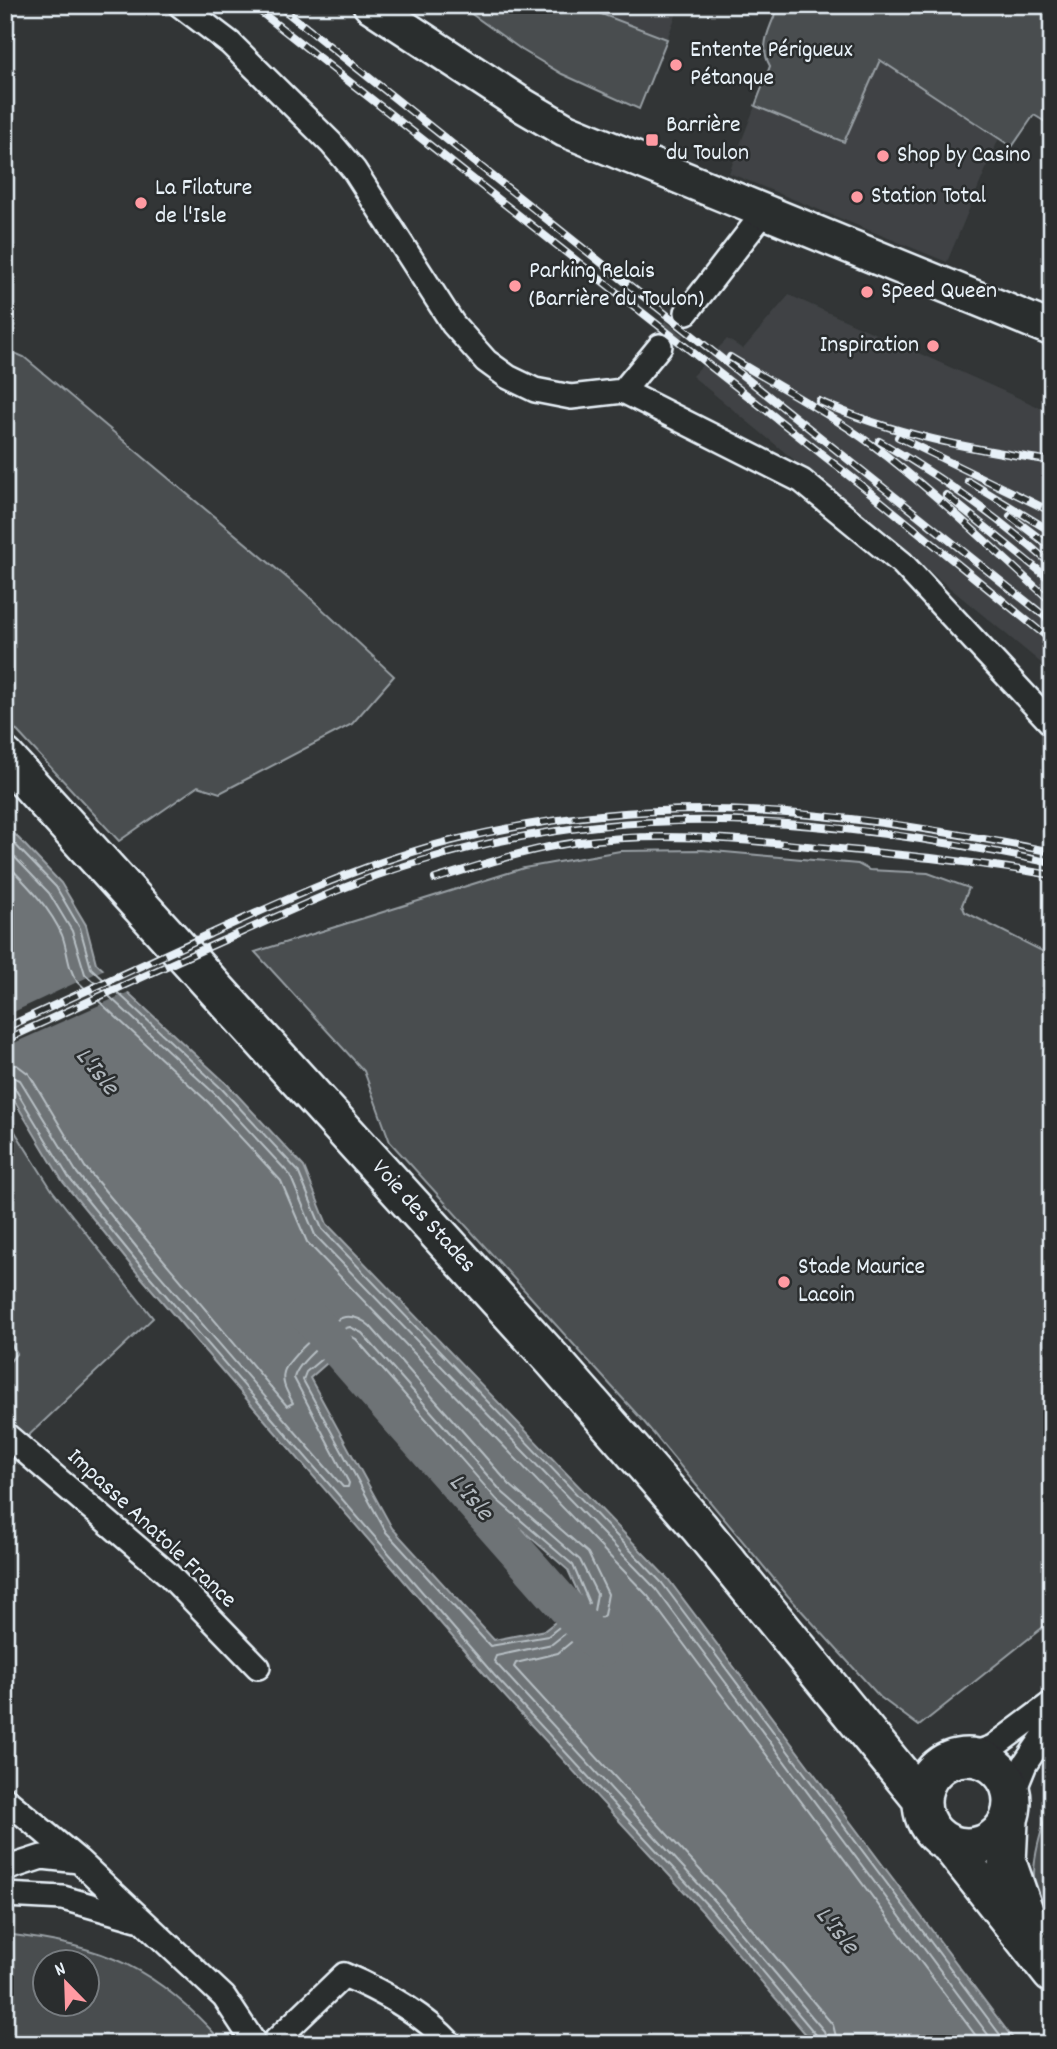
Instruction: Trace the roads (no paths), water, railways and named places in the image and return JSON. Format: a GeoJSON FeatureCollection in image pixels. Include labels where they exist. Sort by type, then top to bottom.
{"type":"FeatureCollection","features":[{"type":"Feature","properties":{"kind":"main road"},"geometry":{"type":"LineString","coordinates":[[370,5],[565,130],[1052,329]]}},
{"type":"Feature","properties":{"kind":"main road","name":"Voie des Stades"},"geometry":{"type":"LineString","coordinates":[[5,758],[553,1360],[699,1527],[922,1800]]}},
{"type":"Feature","properties":{"kind":"main road","name":"Voie des Stades"},"geometry":{"type":"LineString","coordinates":[[827,1687],[886,1732],[927,1754],[959,1758]]}},
{"type":"Feature","properties":{"kind":"main road"},"geometry":{"type":"LineString","coordinates":[[959,1758],[991,1764],[1001,1772],[1010,1808],[1007,1862],[1014,1890],[1052,1972],[949,1844],[932,1831],[923,1811],[922,1800],[931,1775],[959,1758]]}},
{"type":"Feature","properties":{"kind":"main road"},"geometry":{"type":"LineString","coordinates":[[949,1844],[977,1846],[1001,1832],[1010,1808]]}},
{"type":"Feature","properties":{"kind":"street"},"geometry":{"type":"LineString","coordinates":[[180,5],[230,43],[347,161],[453,324],[486,361],[508,377],[535,390],[571,397],[623,391],[802,481],[902,563],[1052,724]]}},
{"type":"Feature","properties":{"kind":"street"},"geometry":{"type":"LineString","coordinates":[[687,312],[766,210]]}},
{"type":"Feature","properties":{"kind":"street"},"geometry":{"type":"LineString","coordinates":[[623,391],[660,346]]}},
{"type":"Feature","properties":{"kind":"street","name":"Impasse Anatole France"},"geometry":{"type":"LineString","coordinates":[[5,1434],[167,1573],[258,1667]]}},
{"type":"Feature","properties":{"kind":"street"},"geometry":{"type":"LineString","coordinates":[[959,1758],[993,1747],[1052,1703]]}},
{"type":"Feature","properties":{"kind":"street"},"geometry":{"type":"LineString","coordinates":[[1010,1808],[1025,1764],[1052,1724]]}},
{"type":"Feature","properties":{"kind":"street"},"geometry":{"type":"LineString","coordinates":[[14,1806],[79,1861],[137,1919],[224,1997],[255,2044]]}},
{"type":"Feature","properties":{"kind":"street"},"geometry":{"type":"LineString","coordinates":[[13,1865],[29,1853],[31,1841],[14,1806]]}},
{"type":"Feature","properties":{"kind":"street"},"geometry":{"type":"LineString","coordinates":[[13,1865],[41,1857],[79,1861]]}},
{"type":"Feature","properties":{"kind":"street"},"geometry":{"type":"LineString","coordinates":[[63,1898],[76,1876],[79,1861]]}},
{"type":"Feature","properties":{"kind":"street"},"geometry":{"type":"LineString","coordinates":[[5,1895],[63,1898],[137,1919]]}},
{"type":"Feature","properties":{"kind":"street"},"geometry":{"type":"LineString","coordinates":[[272,2044],[344,1975],[367,1985],[437,2029],[451,2044]]}},
{"type":"Feature","properties":{"kind":"water"},"geometry":{"type":"Polygon","coordinates":[[[5,824],[61,883],[86,925],[96,963],[227,1084],[304,1167],[327,1224],[668,1579],[1017,2044],[814,2044],[703,1912],[489,1679],[134,1269],[63,1182],[5,1085],[5,824]],[[350,1343],[310,1378],[392,1528],[494,1640],[545,1630],[582,1601],[568,1570],[492,1504],[350,1343]]]}},
{"type":"Feature","properties":{"kind":"waterway","name":"L'Isle"},"geometry":{"type":"LineString","coordinates":[[307,1314],[602,1648]]}},
{"type":"Feature","properties":{"kind":"tunnel"},"geometry":{"type":"LineString","coordinates":[[660,346],[687,312]]}},
{"type":"Feature","properties":{"kind":"railway"},"geometry":{"type":"LineString","coordinates":[[252,5],[861,485],[1052,641]]}},
{"type":"Feature","properties":{"kind":"railway"},"geometry":{"type":"LineString","coordinates":[[278,5],[1052,622]]}},
{"type":"Feature","properties":{"kind":"railway"},"geometry":{"type":"LineString","coordinates":[[730,357],[854,432],[895,462],[1052,602]]}},
{"type":"Feature","properties":{"kind":"railway"},"geometry":{"type":"LineString","coordinates":[[819,401],[904,432],[963,446],[1052,461]]}},
{"type":"Feature","properties":{"kind":"railway"},"geometry":{"type":"LineString","coordinates":[[898,437],[1052,512]]}},
{"type":"Feature","properties":{"kind":"railway"},"geometry":{"type":"LineString","coordinates":[[879,441],[968,498],[1052,565]]}},
{"type":"Feature","properties":{"kind":"railway"},"geometry":{"type":"LineString","coordinates":[[968,481],[1052,532]]}},
{"type":"Feature","properties":{"kind":"railway"},"geometry":{"type":"LineString","coordinates":[[946,495],[1052,581]]}},
{"type":"Feature","properties":{"kind":"railway"},"geometry":{"type":"LineString","coordinates":[[1010,516],[1052,548]]}},
{"type":"Feature","properties":{"kind":"railway"},"geometry":{"type":"LineString","coordinates":[[5,1028],[330,881],[423,849],[531,824],[606,814],[680,810],[754,811],[901,825],[1052,852]]}},
{"type":"Feature","properties":{"kind":"railway"},"geometry":{"type":"LineString","coordinates":[[5,1040],[305,904],[395,869],[497,842],[576,828],[655,822],[734,821],[813,826],[972,847],[1052,863]]}},
{"type":"Feature","properties":{"kind":"railway"},"geometry":{"type":"LineString","coordinates":[[435,879],[542,848],[642,837],[735,840],[885,853],[1052,875]]}},
{"type":"Feature","properties":{"kind":"place","name":"Entente Périgueux Pétanque"},"geometry":{"type":"Point","coordinates":[676,65]}},
{"type":"Feature","properties":{"kind":"place","name":"Barrière du Toulon"},"geometry":{"type":"Point","coordinates":[652,140]}},
{"type":"Feature","properties":{"kind":"place","name":"Shop by Casino"},"geometry":{"type":"Point","coordinates":[883,156]}},
{"type":"Feature","properties":{"kind":"place","name":"Station Total"},"geometry":{"type":"Point","coordinates":[857,197]}},
{"type":"Feature","properties":{"kind":"place","name":"La Filature de l'Isle"},"geometry":{"type":"Point","coordinates":[141,203]}},
{"type":"Feature","properties":{"kind":"place","name":"Parking Relais (Barrière du Toulon)"},"geometry":{"type":"Point","coordinates":[515,286]}},
{"type":"Feature","properties":{"kind":"place","name":"Speed Queen"},"geometry":{"type":"Point","coordinates":[867,292]}},
{"type":"Feature","properties":{"kind":"place","name":"Inspiration"},"geometry":{"type":"Point","coordinates":[933,346]}},
{"type":"Feature","properties":{"kind":"place","name":"Stade Maurice Lacoin"},"geometry":{"type":"Point","coordinates":[784,1282]}}]}
